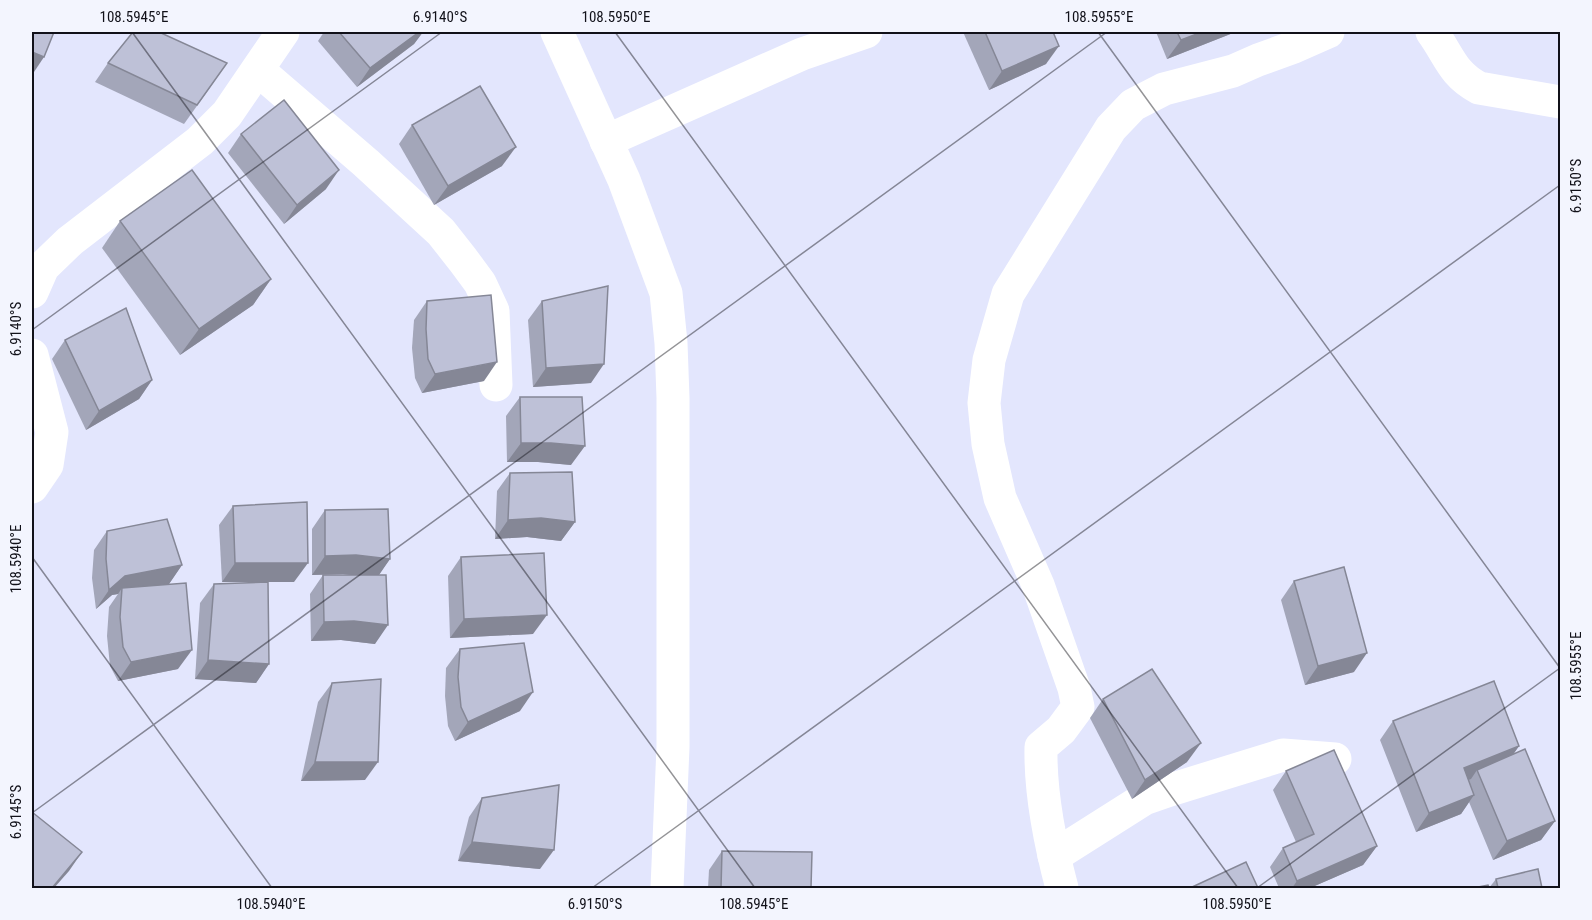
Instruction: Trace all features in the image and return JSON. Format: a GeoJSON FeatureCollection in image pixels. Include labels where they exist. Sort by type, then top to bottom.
{"type":"FeatureCollection","features":[{"type":"Feature","properties":{"kind":"street"},"geometry":{"type":"LineString","coordinates":[[32,292],[43,267],[70,241],[200,141],[227,114],[283,32]]}},
{"type":"Feature","properties":{"kind":"street"},"geometry":{"type":"LineString","coordinates":[[557,32],[624,180],[666,293],[673,398],[673,747],[667,888]]}},
{"type":"Feature","properties":{"kind":"street"},"geometry":{"type":"LineString","coordinates":[[606,141],[802,54],[866,32]]}},
{"type":"Feature","properties":{"kind":"street"},"geometry":{"type":"LineString","coordinates":[[1062,888],[1043,793],[1041,747],[1061,730],[1078,707],[1074,688],[1038,585],[1000,498],[988,444],[984,403],[989,360],[1008,294],[1111,128],[1133,105],[1164,90],[1233,71],[1328,32]]}},
{"type":"Feature","properties":{"kind":"street"},"geometry":{"type":"LineString","coordinates":[[1432,32],[1455,70],[1468,82],[1479,88],[1560,102]]}},
{"type":"Feature","properties":{"kind":"street"},"geometry":{"type":"LineString","coordinates":[[258,70],[366,163],[441,232],[463,260],[480,283],[493,311],[495,385]]}},
{"type":"Feature","properties":{"kind":"street"},"geometry":{"type":"LineString","coordinates":[[32,355],[52,432],[47,465],[32,487]]}},
{"type":"Feature","properties":{"kind":"street"},"geometry":{"type":"LineString","coordinates":[[1054,856],[1144,799],[1170,790],[1284,754],[1335,759]]}},
{"type":"Feature","properties":{"kind":"building"},"geometry":{"type":"Polygon","coordinates":[[[32,32],[54,32],[44,57],[32,52],[32,32]]]}},
{"type":"Feature","properties":{"kind":"building"},"geometry":{"type":"Polygon","coordinates":[[[133,32],[159,32],[227,63],[197,105],[108,63],[133,32]]]}},
{"type":"Feature","properties":{"kind":"building"},"geometry":{"type":"Polygon","coordinates":[[[339,32],[419,32],[370,68],[339,32]]]}},
{"type":"Feature","properties":{"kind":"building"},"geometry":{"type":"Polygon","coordinates":[[[985,32],[1053,32],[1059,46],[1002,71],[985,32]]]}},
{"type":"Feature","properties":{"kind":"building"},"geometry":{"type":"Polygon","coordinates":[[[1177,32],[1202,32],[1181,40],[1177,32]]]}},
{"type":"Feature","properties":{"kind":"building"},"geometry":{"type":"Polygon","coordinates":[[[480,86],[516,147],[448,186],[412,125],[480,86]]]}},
{"type":"Feature","properties":{"kind":"building"},"geometry":{"type":"Polygon","coordinates":[[[284,100],[339,170],[297,205],[241,134],[284,100]]]}},
{"type":"Feature","properties":{"kind":"building"},"geometry":{"type":"Polygon","coordinates":[[[192,170],[271,279],[199,329],[120,221],[192,170]]]}},
{"type":"Feature","properties":{"kind":"building"},"geometry":{"type":"Polygon","coordinates":[[[608,286],[604,364],[546,368],[542,301],[608,286]]]}},
{"type":"Feature","properties":{"kind":"building"},"geometry":{"type":"Polygon","coordinates":[[[491,295],[497,362],[435,374],[428,359],[427,301],[491,295]]]}},
{"type":"Feature","properties":{"kind":"building"},"geometry":{"type":"Polygon","coordinates":[[[126,308],[152,380],[99,411],[65,340],[126,308]]]}},
{"type":"Feature","properties":{"kind":"building"},"geometry":{"type":"Polygon","coordinates":[[[520,397],[582,397],[585,446],[521,443],[520,397]]]}},
{"type":"Feature","properties":{"kind":"building"},"geometry":{"type":"Polygon","coordinates":[[[572,472],[575,522],[541,518],[508,520],[510,473],[572,472]]]}},
{"type":"Feature","properties":{"kind":"building"},"geometry":{"type":"Polygon","coordinates":[[[307,502],[308,563],[235,563],[233,506],[307,502]]]}},
{"type":"Feature","properties":{"kind":"building"},"geometry":{"type":"Polygon","coordinates":[[[388,509],[390,559],[356,555],[325,556],[325,510],[388,509]]]}},
{"type":"Feature","properties":{"kind":"building"},"geometry":{"type":"Polygon","coordinates":[[[167,519],[182,565],[125,576],[109,590],[106,559],[107,531],[167,519]]]}},
{"type":"Feature","properties":{"kind":"building"},"geometry":{"type":"Polygon","coordinates":[[[544,553],[547,615],[464,619],[461,557],[544,553]]]}},
{"type":"Feature","properties":{"kind":"building"},"geometry":{"type":"Polygon","coordinates":[[[1344,567],[1367,653],[1318,666],[1294,581],[1344,567]]]}},
{"type":"Feature","properties":{"kind":"building"},"geometry":{"type":"Polygon","coordinates":[[[323,575],[386,575],[388,625],[354,621],[324,622],[323,575]]]}},
{"type":"Feature","properties":{"kind":"building"},"geometry":{"type":"Polygon","coordinates":[[[268,582],[269,664],[208,660],[214,584],[268,582]]]}},
{"type":"Feature","properties":{"kind":"building"},"geometry":{"type":"Polygon","coordinates":[[[186,583],[192,650],[131,662],[123,647],[120,617],[122,588],[186,583]]]}},
{"type":"Feature","properties":{"kind":"building"},"geometry":{"type":"Polygon","coordinates":[[[524,643],[533,692],[468,722],[461,707],[458,677],[460,649],[524,643]]]}},
{"type":"Feature","properties":{"kind":"building"},"geometry":{"type":"Polygon","coordinates":[[[1152,669],[1201,743],[1145,780],[1103,699],[1152,669]]]}},
{"type":"Feature","properties":{"kind":"building"},"geometry":{"type":"Polygon","coordinates":[[[381,679],[378,762],[315,762],[332,683],[381,679]]]}},
{"type":"Feature","properties":{"kind":"building"},"geometry":{"type":"Polygon","coordinates":[[[1494,681],[1519,746],[1464,768],[1474,795],[1429,813],[1393,721],[1494,681]]]}},
{"type":"Feature","properties":{"kind":"building"},"geometry":{"type":"Polygon","coordinates":[[[1525,749],[1555,821],[1507,841],[1477,770],[1525,749]]]}},
{"type":"Feature","properties":{"kind":"building"},"geometry":{"type":"Polygon","coordinates":[[[1334,750],[1377,846],[1297,881],[1283,848],[1314,834],[1286,771],[1334,750]]]}},
{"type":"Feature","properties":{"kind":"building"},"geometry":{"type":"Polygon","coordinates":[[[559,785],[554,850],[472,842],[482,798],[559,785]]]}},
{"type":"Feature","properties":{"kind":"building"},"geometry":{"type":"Polygon","coordinates":[[[32,812],[82,852],[52,888],[32,888],[32,812]]]}},
{"type":"Feature","properties":{"kind":"building"},"geometry":{"type":"Polygon","coordinates":[[[722,851],[812,852],[811,888],[721,888],[722,851]]]}},
{"type":"Feature","properties":{"kind":"building"},"geometry":{"type":"Polygon","coordinates":[[[1246,862],[1258,888],[1190,888],[1246,862]]]}},
{"type":"Feature","properties":{"kind":"building"},"geometry":{"type":"Polygon","coordinates":[[[1538,869],[1542,888],[1498,888],[1496,879],[1538,869]]]}},
{"type":"Feature","properties":{"kind":"building"},"geometry":{"type":"Polygon","coordinates":[[[1488,885],[1489,888],[1473,888],[1488,885]]]}},
{"type":"Feature","properties":{"kind":"building"},"geometry":{"type":"Polygon","coordinates":[[[449,887],[516,888],[449,888],[449,887]]]}}]}
